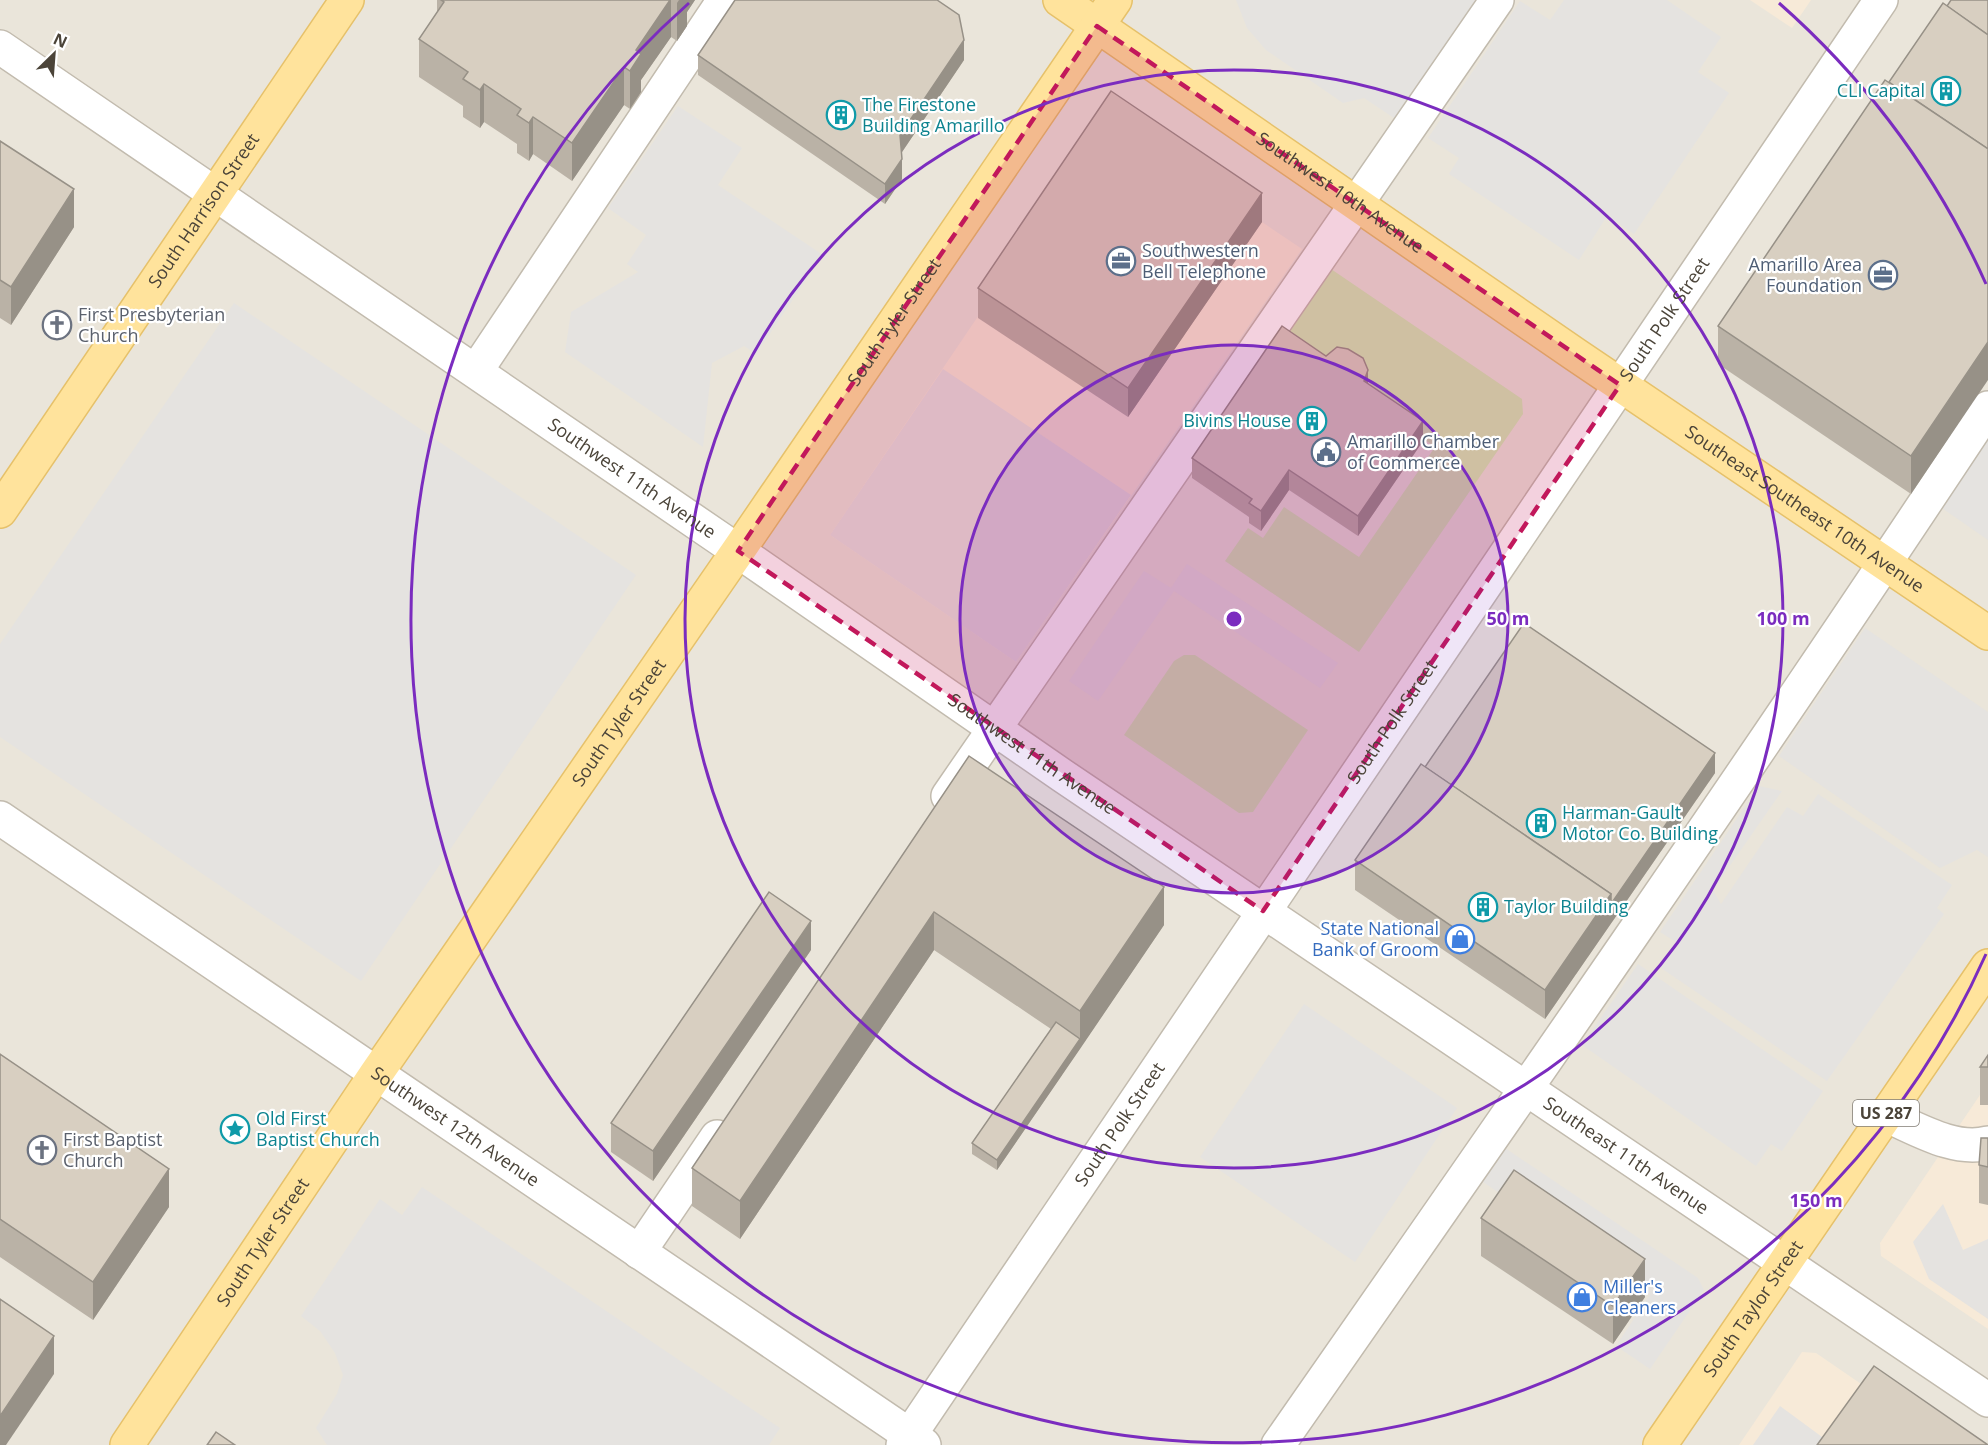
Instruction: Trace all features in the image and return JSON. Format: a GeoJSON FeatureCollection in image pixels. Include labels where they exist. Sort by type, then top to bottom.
{"type":"FeatureCollection","features":[{"type":"Feature","properties":{"kind":"main road","name":"South Harrison Street"},"geometry":{"type":"LineString","coordinates":[[0,511],[347,0]]}},
{"type":"Feature","properties":{"kind":"main road","name":"Southwest 10th Avenue"},"geometry":{"type":"LineString","coordinates":[[1060,0],[1106,13],[1357,204],[1620,385]]}},
{"type":"Feature","properties":{"kind":"main road","name":"South Tyler Street"},"geometry":{"type":"LineString","coordinates":[[127,1445],[376,1074],[1106,13]]}},
{"type":"Feature","properties":{"kind":"main road","name":"Southeast Southeast 10th Avenue"},"geometry":{"type":"LineString","coordinates":[[1620,385],[1988,633]]}},
{"type":"Feature","properties":{"kind":"main road","name":"South Taylor Street"},"geometry":{"type":"LineString","coordinates":[[1660,1445],[1988,966]]}},
{"type":"Feature","properties":{"kind":"street"},"geometry":{"type":"LineString","coordinates":[[476,371],[724,0]]}},
{"type":"Feature","properties":{"kind":"street"},"geometry":{"type":"LineString","coordinates":[[933,818],[1497,0]]}},
{"type":"Feature","properties":{"kind":"street","name":"South Polk Street"},"geometry":{"type":"LineString","coordinates":[[912,1442],[1263,911],[1881,0]]}},
{"type":"Feature","properties":{"kind":"street","name":"Southwest 11th Avenue"},"geometry":{"type":"LineString","coordinates":[[0,46],[738,551],[993,729],[1263,911]]}},
{"type":"Feature","properties":{"kind":"street"},"geometry":{"type":"LineString","coordinates":[[1278,1445],[1526,1090],[1988,408]]}},
{"type":"Feature","properties":{"kind":"street","name":"Southwest 12th Avenue"},"geometry":{"type":"LineString","coordinates":[[0,818],[639,1252],[912,1442]]}},
{"type":"Feature","properties":{"kind":"street","name":"Southeast 11th Avenue"},"geometry":{"type":"LineString","coordinates":[[1263,911],[1988,1400]]}},
{"type":"Feature","properties":{"kind":"street"},"geometry":{"type":"LineString","coordinates":[[639,1252],[733,1114]]}},
{"type":"Feature","properties":{"kind":"street"},"geometry":{"type":"LineString","coordinates":[[1885,1115],[1958,1145],[1975,1147],[1988,1143]]}},
{"type":"Feature","properties":{"kind":"highlighted area"},"geometry":{"type":"Polygon","coordinates":[[[1097,26],[1620,385],[1263,911],[738,551],[1097,26]]]}},
{"type":"Feature","properties":{"kind":"shaded area"},"geometry":{"type":"Polygon","coordinates":[[[0,0],[1988,0],[1988,1445],[0,1445],[0,0]]]}},
{"type":"Feature","properties":{"kind":"shaded area"},"geometry":{"type":"Polygon","coordinates":[[[1236,0],[1479,0],[1397,120],[1364,98],[1343,103],[1266,50],[1247,28],[1236,0]]]}},
{"type":"Feature","properties":{"kind":"shaded area"},"geometry":{"type":"Polygon","coordinates":[[[1564,0],[1667,0],[1721,37],[1698,72],[1729,93],[1634,234],[1607,216],[1579,260],[1449,174],[1459,158],[1428,138],[1520,1],[1550,20],[1564,0]]]}},
{"type":"Feature","properties":{"kind":"shaded area"},"geometry":{"type":"Polygon","coordinates":[[[1750,0],[1811,0],[1792,28],[1750,0]]]}},
{"type":"Feature","properties":{"kind":"shaded area"},"geometry":{"type":"Polygon","coordinates":[[[678,106],[742,148],[718,185],[823,255],[756,354],[744,346],[712,363],[703,447],[565,352],[571,312],[638,272],[627,264],[646,235],[608,208],[678,106]]]}},
{"type":"Feature","properties":{"kind":"shaded area"},"geometry":{"type":"Polygon","coordinates":[[[1111,120],[1302,249],[1016,662],[830,535],[1111,120]]]}},
{"type":"Feature","properties":{"kind":"shaded area"},"geometry":{"type":"Polygon","coordinates":[[[234,303],[636,575],[361,981],[0,737],[0,644],[234,303]]]}},
{"type":"Feature","properties":{"kind":"shaded area"},"geometry":{"type":"Polygon","coordinates":[[[943,369],[1131,495],[1016,662],[830,535],[943,369]]]}},
{"type":"Feature","properties":{"kind":"shaded area"},"geometry":{"type":"Polygon","coordinates":[[[1988,434],[1988,540],[1939,506],[1988,434]]]}},
{"type":"Feature","properties":{"kind":"shaded area"},"geometry":{"type":"Polygon","coordinates":[[[1187,564],[1338,663],[1320,688],[1174,591],[1098,701],[1069,681],[1144,571],[1171,588],[1187,564]]]}},
{"type":"Feature","properties":{"kind":"shaded area"},"geometry":{"type":"Polygon","coordinates":[[[1865,628],[1988,712],[1988,857],[1977,850],[1940,868],[1779,756],[1865,628]]]}},
{"type":"Feature","properties":{"kind":"shaded area"},"geometry":{"type":"Polygon","coordinates":[[[1759,786],[1782,791],[1713,890],[1721,904],[1787,807],[1803,816],[1818,794],[1952,885],[1937,908],[1944,914],[1827,1081],[1658,966],[1676,942],[1660,932],[1759,786]]]}},
{"type":"Feature","properties":{"kind":"shaded area"},"geometry":{"type":"Polygon","coordinates":[[[1638,964],[1823,1091],[1782,1151],[1771,1144],[1756,1166],[1582,1045],[1638,964]]]}},
{"type":"Feature","properties":{"kind":"shaded area"},"geometry":{"type":"Polygon","coordinates":[[[1304,1004],[1457,1108],[1355,1262],[1200,1157],[1304,1004]]]}},
{"type":"Feature","properties":{"kind":"shaded area"},"geometry":{"type":"Polygon","coordinates":[[[1988,1083],[1988,1329],[1881,1256],[1880,1243],[1988,1083]]]}},
{"type":"Feature","properties":{"kind":"shaded area"},"geometry":{"type":"Polygon","coordinates":[[[1505,1148],[1698,1278],[1704,1290],[1650,1369],[1616,1346],[1650,1295],[1483,1182],[1505,1148]]]}},
{"type":"Feature","properties":{"kind":"shaded area"},"geometry":{"type":"Polygon","coordinates":[[[422,1187],[780,1428],[769,1445],[327,1445],[316,1428],[337,1394],[343,1375],[335,1353],[320,1331],[301,1316],[380,1199],[402,1215],[422,1187]]]}},
{"type":"Feature","properties":{"kind":"shaded area"},"geometry":{"type":"Polygon","coordinates":[[[1943,1204],[1963,1250],[1988,1239],[1988,1319],[1929,1279],[1913,1242],[1943,1204]]]}},
{"type":"Feature","properties":{"kind":"shaded area"},"geometry":{"type":"Polygon","coordinates":[[[1802,1352],[1816,1353],[1950,1445],[1739,1445],[1802,1352]]]}},
{"type":"Feature","properties":{"kind":"shaded area"},"geometry":{"type":"Polygon","coordinates":[[[1780,1406],[1833,1445],[1753,1445],[1780,1406]]]}},
{"type":"Feature","properties":{"kind":"green space"},"geometry":{"type":"Polygon","coordinates":[[[1331,269],[1522,399],[1523,414],[1359,652],[1225,561],[1248,528],[1263,538],[1284,507],[1359,557],[1435,447],[1369,401],[1373,391],[1366,374],[1283,341],[1331,269]]]}},
{"type":"Feature","properties":{"kind":"green space"},"geometry":{"type":"Polygon","coordinates":[[[1184,655],[1195,655],[1308,730],[1253,812],[1239,813],[1124,735],[1174,661],[1184,655]]]}},
{"type":"Feature","properties":{"kind":"building"},"geometry":{"type":"Polygon","coordinates":[[[441,0],[670,0],[636,50],[641,54],[630,71],[624,67],[572,143],[533,117],[529,123],[517,115],[521,109],[484,84],[480,90],[463,79],[468,72],[419,39],[444,2],[441,0]]]}},
{"type":"Feature","properties":{"kind":"building","name":"The Firestone Building Amarillo"},"geometry":{"type":"Polygon","coordinates":[[[735,0],[937,0],[959,15],[964,40],[900,135],[902,159],[885,184],[698,55],[735,0]]]}},
{"type":"Feature","properties":{"kind":"building"},"geometry":{"type":"Polygon","coordinates":[[[1951,0],[1988,0],[1988,35],[1947,6],[1951,0]]]}},
{"type":"Feature","properties":{"kind":"building","name":"CLI Capital"},"geometry":{"type":"Polygon","coordinates":[[[1943,3],[1988,35],[1988,149],[1889,82],[1943,3]]]}},
{"type":"Feature","properties":{"kind":"building","name":"Amarillo Area Foundation"},"geometry":{"type":"Polygon","coordinates":[[[1885,80],[1988,149],[1988,342],[1911,456],[1718,326],[1885,80]]]}},
{"type":"Feature","properties":{"kind":"building"},"geometry":{"type":"Polygon","coordinates":[[[1111,91],[1262,193],[1128,388],[978,288],[1111,91]]]}},
{"type":"Feature","properties":{"kind":"building"},"geometry":{"type":"Polygon","coordinates":[[[0,141],[74,189],[11,287],[0,280],[0,141]]]}},
{"type":"Feature","properties":{"kind":"building","name":"Bivins House"},"geometry":{"type":"Polygon","coordinates":[[[1282,326],[1326,356],[1337,347],[1348,349],[1363,358],[1368,370],[1364,381],[1423,421],[1358,516],[1289,470],[1261,511],[1249,503],[1252,499],[1192,458],[1282,326]]]}},
{"type":"Feature","properties":{"kind":"building"},"geometry":{"type":"Polygon","coordinates":[[[1524,623],[1715,753],[1611,904],[1611,894],[1425,767],[1524,623]]]}},
{"type":"Feature","properties":{"kind":"building"},"geometry":{"type":"Polygon","coordinates":[[[969,756],[1164,887],[1080,1011],[934,912],[740,1201],[692,1168],[969,756]]]}},
{"type":"Feature","properties":{"kind":"building","name":"Taylor Building"},"geometry":{"type":"Polygon","coordinates":[[[1421,764],[1611,894],[1545,990],[1355,860],[1421,764]]]}},
{"type":"Feature","properties":{"kind":"building"},"geometry":{"type":"Polygon","coordinates":[[[769,892],[811,921],[653,1151],[611,1123],[769,892]]]}},
{"type":"Feature","properties":{"kind":"building"},"geometry":{"type":"Polygon","coordinates":[[[1056,1022],[1080,1039],[997,1160],[972,1143],[1056,1022]]]}},
{"type":"Feature","properties":{"kind":"building","name":"First Baptist Church"},"geometry":{"type":"Polygon","coordinates":[[[0,1054],[169,1169],[93,1282],[0,1219],[0,1054]]]}},
{"type":"Feature","properties":{"kind":"building"},"geometry":{"type":"Polygon","coordinates":[[[1988,1055],[1988,1067],[1980,1067],[1988,1055]]]}},
{"type":"Feature","properties":{"kind":"building"},"geometry":{"type":"Polygon","coordinates":[[[1981,1138],[1988,1138],[1988,1167],[1979,1165],[1981,1138]]]}},
{"type":"Feature","properties":{"kind":"building"},"geometry":{"type":"Polygon","coordinates":[[[1514,1170],[1645,1259],[1613,1306],[1481,1218],[1514,1170]]]}},
{"type":"Feature","properties":{"kind":"building"},"geometry":{"type":"Polygon","coordinates":[[[0,1299],[54,1336],[0,1416],[0,1299]]]}},
{"type":"Feature","properties":{"kind":"building"},"geometry":{"type":"Polygon","coordinates":[[[1874,1366],[1988,1445],[1817,1445],[1874,1366]]]}},
{"type":"Feature","properties":{"kind":"building"},"geometry":{"type":"Polygon","coordinates":[[[216,1432],[235,1445],[207,1445],[216,1432]]]}},
{"type":"Feature","properties":{"kind":"place","name":"CLI Capital"},"geometry":{"type":"Point","coordinates":[1946,91]}},
{"type":"Feature","properties":{"kind":"place","name":"The Firestone Building Amarillo"},"geometry":{"type":"Point","coordinates":[841,115]}},
{"type":"Feature","properties":{"kind":"place","name":"Southwestern Bell Telephone"},"geometry":{"type":"Point","coordinates":[1121,261]}},
{"type":"Feature","properties":{"kind":"place","name":"Amarillo Area Foundation"},"geometry":{"type":"Point","coordinates":[1883,275]}},
{"type":"Feature","properties":{"kind":"place","name":"First Presbyterian Church"},"geometry":{"type":"Point","coordinates":[57,325]}},
{"type":"Feature","properties":{"kind":"place","name":"Bivins House"},"geometry":{"type":"Point","coordinates":[1312,421]}},
{"type":"Feature","properties":{"kind":"place","name":"Amarillo Chamber of Commerce"},"geometry":{"type":"Point","coordinates":[1326,452]}},
{"type":"Feature","properties":{"kind":"place","name":"Harman-Gault Motor Co. Building"},"geometry":{"type":"Point","coordinates":[1541,823]}},
{"type":"Feature","properties":{"kind":"place","name":"Taylor Building"},"geometry":{"type":"Point","coordinates":[1483,907]}},
{"type":"Feature","properties":{"kind":"place","name":"State National Bank of Groom"},"geometry":{"type":"Point","coordinates":[1460,939]}},
{"type":"Feature","properties":{"kind":"place","name":"Old First Baptist Church"},"geometry":{"type":"Point","coordinates":[235,1129]}},
{"type":"Feature","properties":{"kind":"place","name":"First Baptist Church"},"geometry":{"type":"Point","coordinates":[42,1150]}},
{"type":"Feature","properties":{"kind":"place","name":"Miller's Cleaners"},"geometry":{"type":"Point","coordinates":[1582,1297]}}]}
